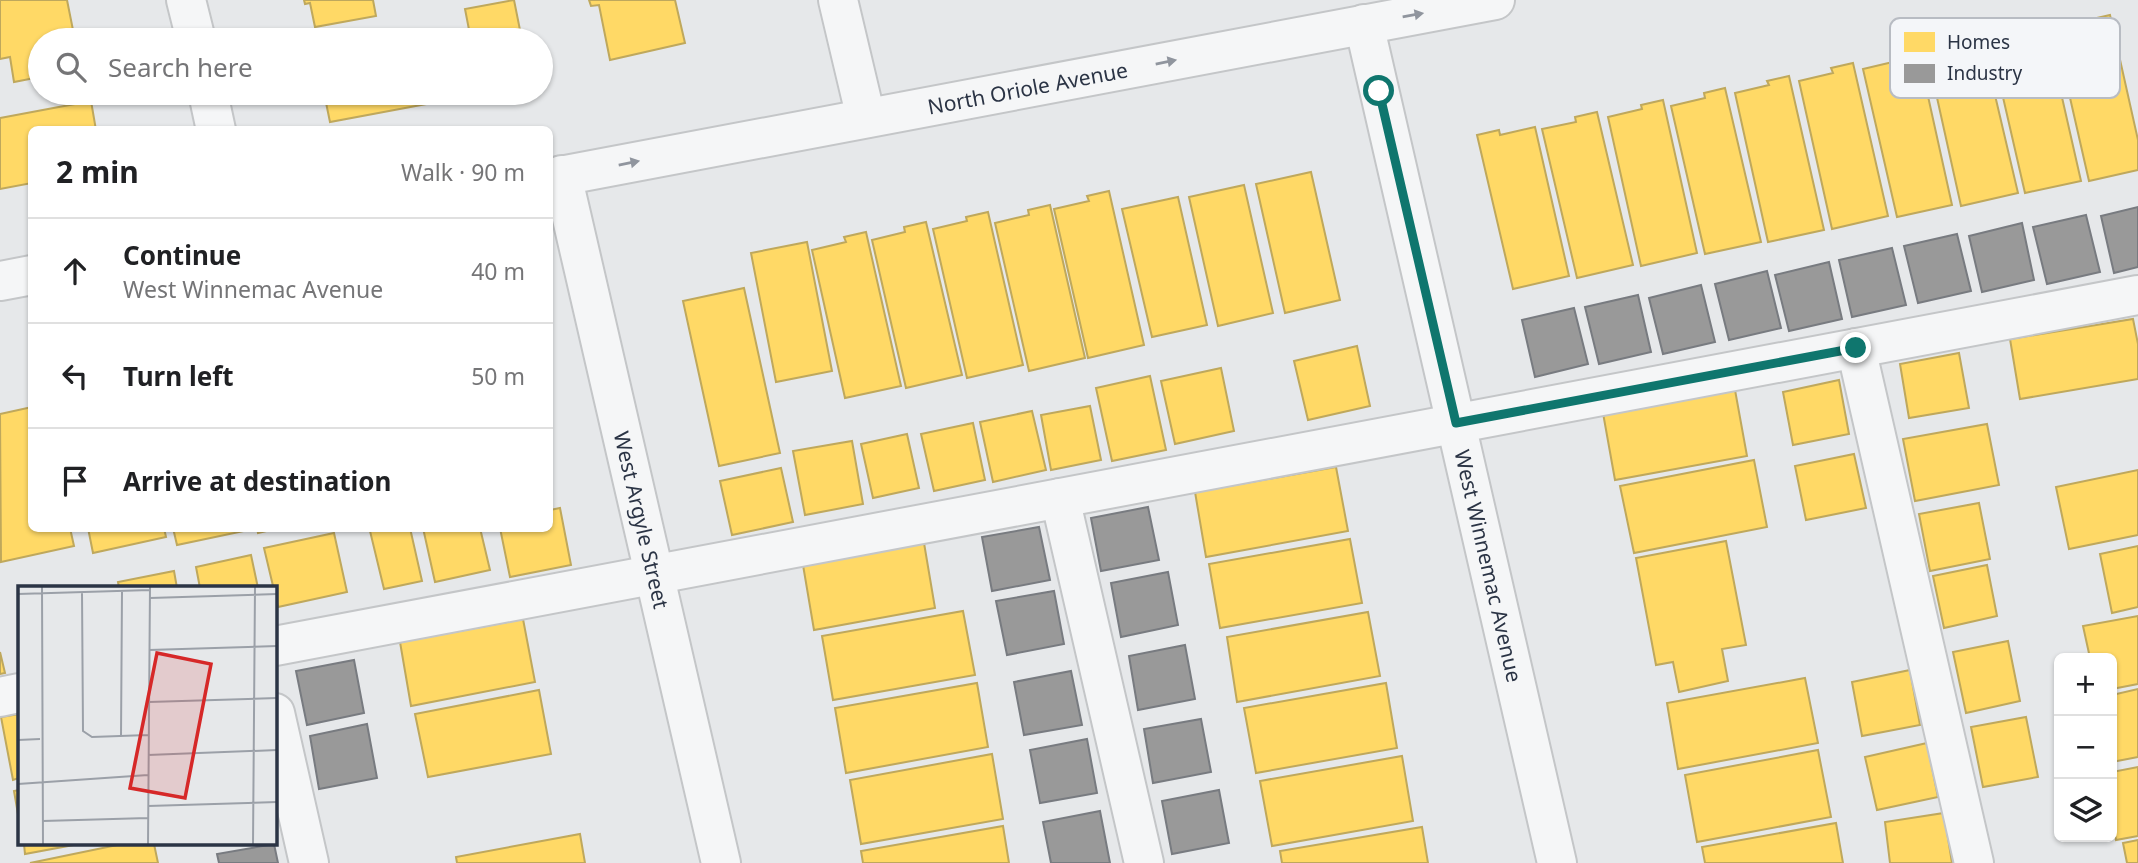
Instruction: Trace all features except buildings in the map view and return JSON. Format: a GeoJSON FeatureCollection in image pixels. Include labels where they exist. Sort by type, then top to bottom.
{"type":"FeatureCollection","features":[{"type":"Feature","properties":{"kind":"street"},"geometry":{"type":"LineString","coordinates":[[186,0],[193,28]]}},
{"type":"Feature","properties":{"kind":"street"},"geometry":{"type":"LineString","coordinates":[[838,0],[866,118]]}},
{"type":"Feature","properties":{"kind":"street","name":"North Oriole Avenue"},"geometry":{"type":"LineString","coordinates":[[556,176],[1495,0]]}},
{"type":"Feature","properties":{"kind":"street","name":"West Winnemac Avenue"},"geometry":{"type":"LineString","coordinates":[[1364,24],[1557,863]]}},
{"type":"Feature","properties":{"kind":"street"},"geometry":{"type":"LineString","coordinates":[[211,105],[215,126]]}},
{"type":"Feature","properties":{"kind":"street","name":"West Argyle Street"},"geometry":{"type":"LineString","coordinates":[[556,176],[654,574],[721,863]]}},
{"type":"Feature","properties":{"kind":"street"},"geometry":{"type":"LineString","coordinates":[[0,281],[28,276]]}},
{"type":"Feature","properties":{"kind":"street"},"geometry":{"type":"LineString","coordinates":[[276,646],[2138,295]]}},
{"type":"Feature","properties":{"kind":"street"},"geometry":{"type":"LineString","coordinates":[[1856,348],[1974,863]]}},
{"type":"Feature","properties":{"kind":"street"},"geometry":{"type":"LineString","coordinates":[[1060,498],[1144,863]]}},
{"type":"Feature","properties":{"kind":"street"},"geometry":{"type":"LineString","coordinates":[[0,697],[18,694]]}},
{"type":"Feature","properties":{"kind":"street"},"geometry":{"type":"LineString","coordinates":[[276,717],[309,863]]}},
{"type":"Feature","properties":{"kind":"route"},"geometry":{"type":"LineString","coordinates":[[1379,91],[1456,423],[1856,348]]}}]}
